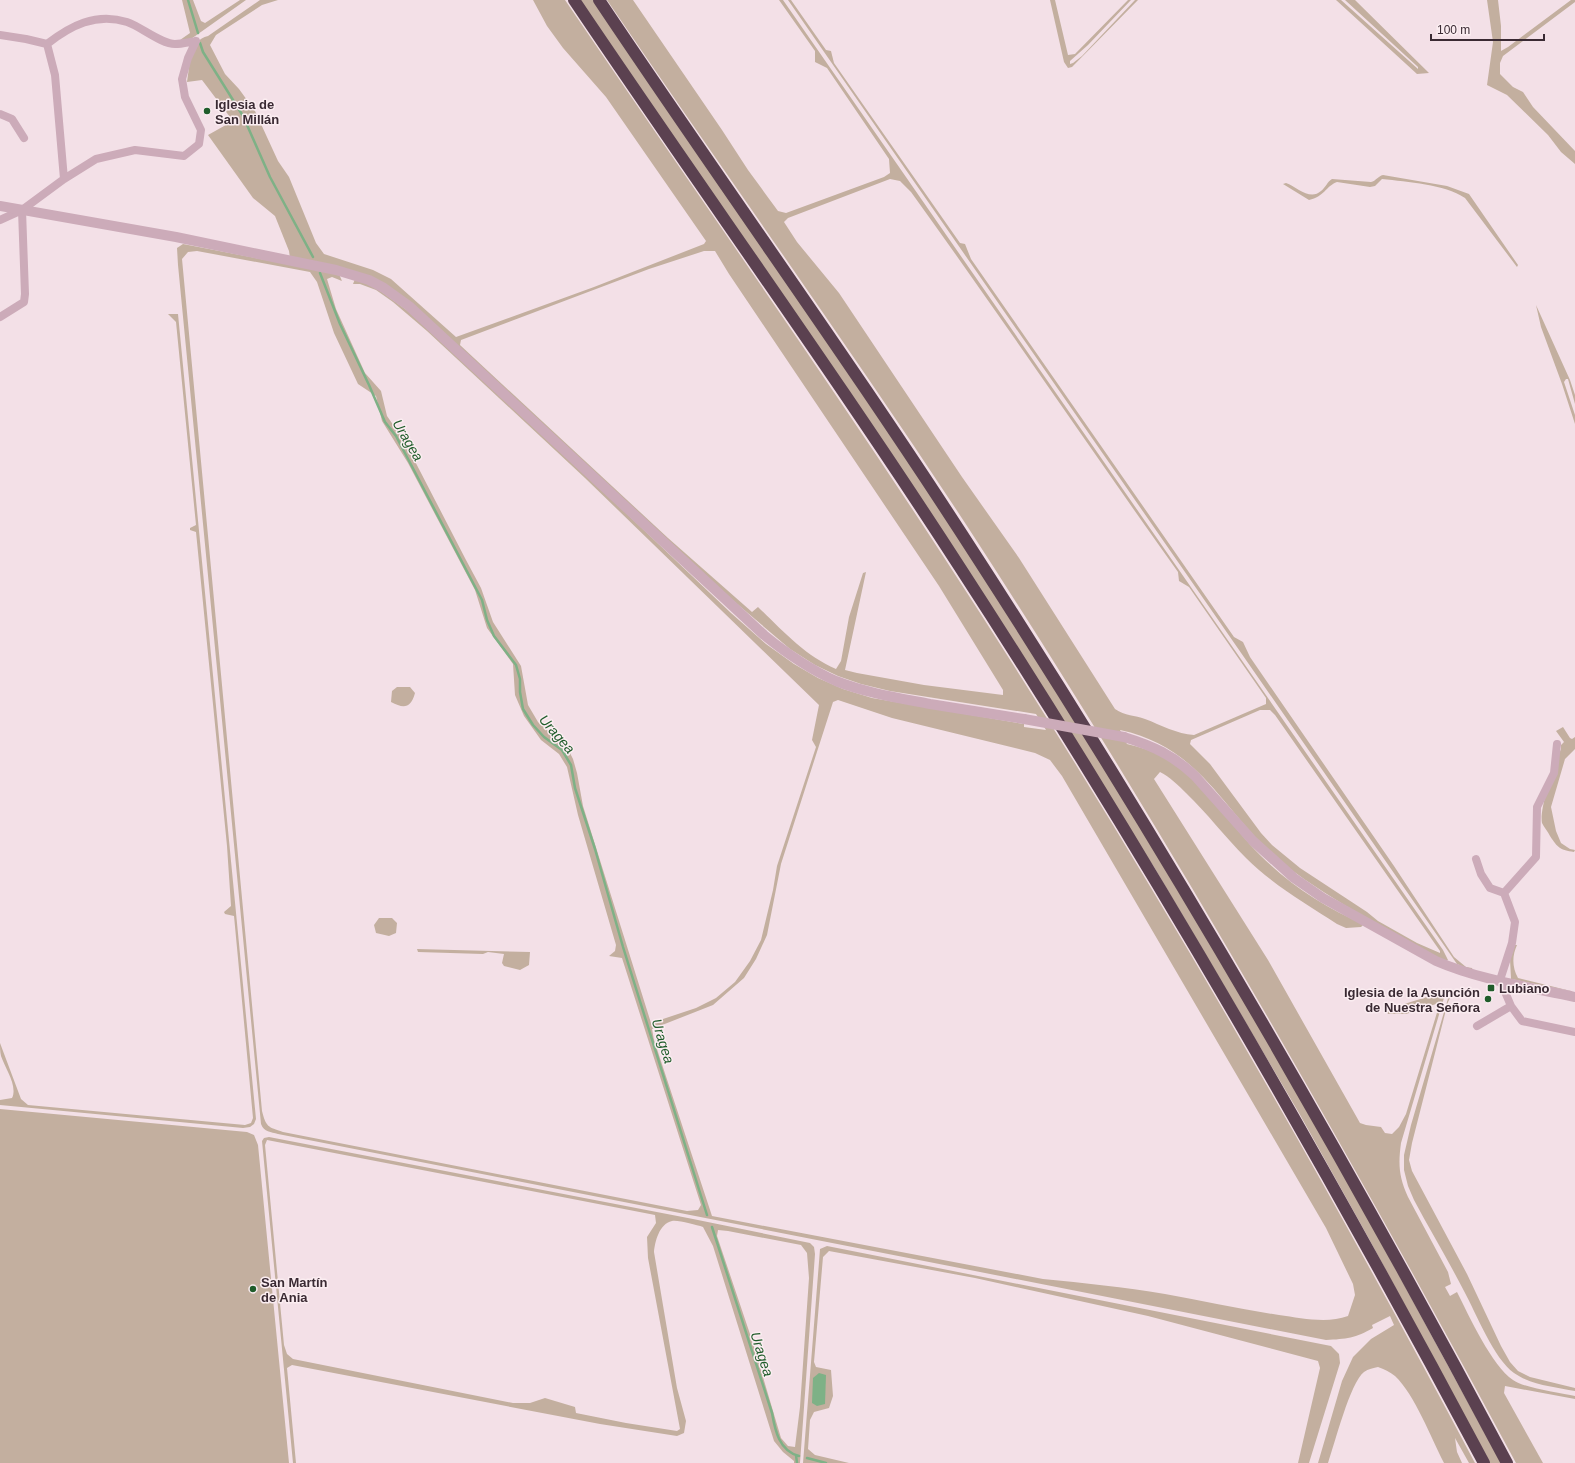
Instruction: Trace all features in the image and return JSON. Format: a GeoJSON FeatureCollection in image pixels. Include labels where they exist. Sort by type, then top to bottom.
{"type":"FeatureCollection","features":[{"type":"Feature","properties":{"kind":"highway"},"geometry":{"type":"LineString","coordinates":[[574,0],[871,433],[959,566],[1041,696],[1149,870],[1307,1139],[1484,1463]]}},
{"type":"Feature","properties":{"kind":"highway"},"geometry":{"type":"LineString","coordinates":[[599,0],[890,425],[977,556],[1064,694],[1167,860],[1309,1102],[1389,1244],[1507,1463]]}},
{"type":"Feature","properties":{"kind":"street"},"geometry":{"type":"LineString","coordinates":[[0,220],[22,210],[64,179],[96,159],[135,150],[184,156],[199,144],[201,130],[185,97],[182,79],[188,58],[196,41],[173,44],[126,22],[102,18],[79,23],[60,34],[47,44]]}},
{"type":"Feature","properties":{"kind":"street"},"geometry":{"type":"LineString","coordinates":[[0,35],[47,44]]}},
{"type":"Feature","properties":{"kind":"street"},"geometry":{"type":"LineString","coordinates":[[47,44],[55,75],[64,179]]}},
{"type":"Feature","properties":{"kind":"street"},"geometry":{"type":"LineString","coordinates":[[0,114],[12,119],[24,138]]}},
{"type":"Feature","properties":{"kind":"street"},"geometry":{"type":"LineString","coordinates":[[0,206],[184,239],[336,270],[369,280],[390,292],[409,306],[764,635],[795,658],[819,673],[836,681],[868,691],[1124,737],[1160,750],[1184,765],[1253,841],[1281,868],[1307,888],[1349,913],[1436,961],[1460,970],[1575,997]]}},
{"type":"Feature","properties":{"kind":"street"},"geometry":{"type":"LineString","coordinates":[[0,317],[24,302],[22,210]]}},
{"type":"Feature","properties":{"kind":"street"},"geometry":{"type":"LineString","coordinates":[[1504,893],[1536,857],[1538,807],[1554,773],[1557,744]]}},
{"type":"Feature","properties":{"kind":"street"},"geometry":{"type":"LineString","coordinates":[[1476,859],[1481,874],[1490,888],[1504,893],[1515,922],[1512,943],[1500,980],[1511,1006],[1522,1021],[1575,1032]]}},
{"type":"Feature","properties":{"kind":"street"},"geometry":{"type":"LineString","coordinates":[[1477,1026],[1511,1006]]}},
{"type":"Feature","properties":{"kind":"shaded area"},"geometry":{"type":"Polygon","coordinates":[[[182,0],[193,0],[201,21],[205,23],[240,0],[246,0],[191,39],[180,40],[190,33],[182,0]]]}},
{"type":"Feature","properties":{"kind":"shaded area"},"geometry":{"type":"Polygon","coordinates":[[[260,0],[278,0],[262,5],[216,35],[210,45],[225,74],[239,89],[255,111],[278,161],[289,177],[316,243],[324,254],[373,270],[391,279],[456,337],[594,287],[704,244],[706,241],[606,97],[563,48],[547,26],[533,0],[565,0],[899,488],[1016,669],[1153,892],[1286,1118],[1413,1347],[1475,1463],[1469,1463],[1455,1438],[1457,1452],[1462,1463],[1444,1463],[1416,1405],[1409,1394],[1395,1376],[1378,1367],[1364,1372],[1359,1378],[1348,1400],[1328,1463],[1318,1463],[1342,1381],[1353,1357],[1371,1339],[1394,1325],[1390,1316],[1372,1325],[1373,1328],[1356,1336],[1326,1340],[278,1134],[268,1131],[262,1127],[178,265],[177,248],[183,244],[339,274],[342,281],[332,277],[327,279],[336,309],[365,373],[381,391],[387,416],[405,442],[481,588],[493,622],[521,666],[528,705],[538,722],[567,747],[573,759],[583,806],[651,1023],[696,1008],[716,998],[735,982],[750,961],[761,940],[777,866],[816,747],[812,740],[819,705],[585,478],[427,331],[393,302],[376,290],[360,284],[353,284],[355,279],[375,287],[408,311],[607,495],[731,613],[766,644],[794,664],[818,678],[843,689],[872,698],[1024,724],[1024,727],[1046,730],[1036,714],[890,691],[861,684],[838,676],[815,665],[790,649],[729,597],[391,288],[290,258],[289,251],[275,216],[253,198],[208,135],[233,121],[202,80],[187,82],[190,61],[194,48],[202,38],[208,36],[260,0]],[[197,251],[188,252],[182,259],[262,1111],[266,1123],[268,1126],[283,1132],[687,1211],[698,1210],[701,1205],[622,958],[609,956],[615,951],[616,945],[578,815],[567,767],[559,754],[541,740],[524,716],[515,695],[513,664],[487,628],[475,590],[408,463],[382,421],[376,396],[358,384],[334,333],[317,282],[310,272],[197,251]],[[704,251],[649,269],[461,340],[460,345],[668,538],[752,612],[758,607],[794,642],[814,657],[836,669],[841,661],[849,617],[863,573],[866,572],[845,670],[924,685],[1003,695],[1003,690],[939,586],[715,251],[704,251]],[[838,700],[833,702],[781,864],[767,935],[756,959],[744,978],[713,1005],[652,1029],[654,1040],[712,1216],[1043,1279],[1104,1285],[1165,1294],[1305,1319],[1331,1320],[1348,1316],[1355,1295],[1353,1284],[1326,1228],[1062,776],[1050,760],[1035,753],[892,718],[838,700]]]}},
{"type":"Feature","properties":{"kind":"shaded area"},"geometry":{"type":"Polygon","coordinates":[[[580,0],[593,0],[752,231],[933,498],[1088,740],[1308,1108],[1501,1463],[1490,1463],[1299,1113],[1154,867],[666,127],[580,0]]]}},
{"type":"Feature","properties":{"kind":"shaded area"},"geometry":{"type":"Polygon","coordinates":[[[607,0],[633,0],[748,170],[778,211],[786,213],[884,177],[890,173],[889,159],[827,68],[815,62],[815,51],[779,0],[783,0],[1443,950],[1448,960],[1445,962],[1324,892],[1286,866],[1265,847],[1194,768],[1173,752],[1149,739],[1120,730],[1127,744],[1146,749],[1164,757],[1177,765],[1190,776],[1260,855],[1283,876],[1322,903],[1364,924],[1361,927],[1346,928],[1337,924],[1290,894],[1256,868],[1174,781],[1160,772],[1154,779],[1268,960],[1360,1123],[1381,1127],[1385,1133],[1392,1134],[1399,1127],[1406,1114],[1439,1003],[1406,1014],[1388,1014],[1385,1010],[1446,991],[1401,1143],[1401,1177],[1408,1197],[1448,1272],[1451,1284],[1445,1287],[1450,1296],[1457,1292],[1474,1327],[1497,1364],[1505,1373],[1518,1383],[1542,1390],[1575,1396],[1575,1399],[1505,1386],[1504,1393],[1543,1463],[1516,1463],[1320,1108],[1184,874],[1114,758],[1042,643],[925,462],[607,0]],[[890,179],[788,218],[784,222],[797,242],[839,293],[962,477],[1019,558],[1115,709],[1122,713],[1141,718],[1175,731],[1194,735],[1266,704],[1266,698],[1189,587],[1179,581],[1178,572],[945,239],[911,192],[900,181],[890,179]],[[1260,710],[1191,740],[1190,744],[1210,764],[1261,833],[1272,845],[1300,868],[1367,912],[1378,921],[1417,943],[1440,953],[1275,715],[1270,710],[1260,710]]]}},
{"type":"Feature","properties":{"kind":"shaded area"},"geometry":{"type":"Polygon","coordinates":[[[788,0],[791,0],[826,50],[831,51],[834,63],[960,243],[965,244],[971,259],[1234,637],[1243,642],[1250,657],[1394,866],[1454,957],[1466,967],[1472,968],[1473,971],[1457,964],[788,0]]]}},
{"type":"Feature","properties":{"kind":"shaded area"},"geometry":{"type":"Polygon","coordinates":[[[1050,0],[1055,0],[1068,55],[1075,54],[1128,0],[1131,0],[1088,45],[1070,61],[1070,64],[1082,56],[1135,0],[1138,0],[1072,67],[1068,68],[1064,62],[1050,0]]]}},
{"type":"Feature","properties":{"kind":"shaded area"},"geometry":{"type":"Polygon","coordinates":[[[1336,0],[1341,0],[1418,69],[1418,67],[1345,0],[1355,0],[1429,73],[1417,74],[1336,0]]]}},
{"type":"Feature","properties":{"kind":"shaded area"},"geometry":{"type":"Polygon","coordinates":[[[1487,0],[1498,0],[1501,26],[1501,51],[1571,0],[1575,0],[1575,2],[1503,56],[1500,63],[1500,74],[1513,87],[1523,92],[1533,107],[1575,151],[1575,164],[1561,152],[1548,135],[1507,95],[1487,85],[1493,42],[1487,0]]]}},
{"type":"Feature","properties":{"kind":"shaded area"},"geometry":{"type":"Polygon","coordinates":[[[1383,175],[1447,186],[1469,194],[1518,265],[1517,267],[1465,198],[1456,193],[1425,184],[1382,179],[1375,186],[1370,187],[1337,182],[1330,186],[1322,194],[1309,200],[1283,184],[1286,183],[1312,195],[1321,191],[1332,179],[1371,182],[1383,175]]]}},
{"type":"Feature","properties":{"kind":"shaded area"},"geometry":{"type":"Polygon","coordinates":[[[1536,305],[1570,380],[1575,395],[1575,404],[1568,379],[1566,379],[1564,382],[1575,415],[1575,424],[1541,327],[1536,305]]]}},
{"type":"Feature","properties":{"kind":"shaded area"},"geometry":{"type":"Polygon","coordinates":[[[168,314],[178,314],[256,1119],[254,1124],[250,1127],[243,1128],[0,1105],[0,1100],[12,1098],[13,1088],[1,1056],[0,1043],[21,1099],[28,1105],[245,1125],[251,1123],[253,1118],[234,916],[225,914],[224,912],[231,906],[227,846],[196,532],[190,530],[190,528],[196,525],[176,322],[168,314]]]}},
{"type":"Feature","properties":{"kind":"shaded area"},"geometry":{"type":"Polygon","coordinates":[[[397,687],[410,687],[415,693],[411,702],[406,706],[400,706],[391,702],[392,691],[397,687]]]}},
{"type":"Feature","properties":{"kind":"shaded area"},"geometry":{"type":"Polygon","coordinates":[[[1563,727],[1570,738],[1572,739],[1575,737],[1575,749],[1565,759],[1551,807],[1556,831],[1561,843],[1570,849],[1575,850],[1574,852],[1557,846],[1542,823],[1543,808],[1548,786],[1561,749],[1561,745],[1564,742],[1556,731],[1563,727]]]}},
{"type":"Feature","properties":{"kind":"shaded area"},"geometry":{"type":"Polygon","coordinates":[[[379,918],[392,918],[397,923],[396,933],[389,936],[376,933],[374,925],[379,918]]]}},
{"type":"Feature","properties":{"kind":"shaded area"},"geometry":{"type":"Polygon","coordinates":[[[1514,945],[1517,945],[1513,962],[1518,978],[1575,992],[1511,979],[1510,959],[1514,945]]]}},
{"type":"Feature","properties":{"kind":"shaded area"},"geometry":{"type":"Polygon","coordinates":[[[417,949],[530,952],[529,965],[520,970],[504,966],[502,963],[504,954],[488,952],[483,954],[418,952],[417,949]]]}},
{"type":"Feature","properties":{"kind":"shaded area"},"geometry":{"type":"Polygon","coordinates":[[[1449,995],[1451,996],[1448,1002],[1412,1143],[1409,1160],[1412,1171],[1467,1274],[1510,1362],[1518,1371],[1530,1377],[1575,1388],[1575,1391],[1543,1385],[1521,1377],[1514,1373],[1499,1357],[1414,1200],[1408,1186],[1404,1170],[1404,1155],[1411,1125],[1449,995]]]}},
{"type":"Feature","properties":{"kind":"shaded area"},"geometry":{"type":"Polygon","coordinates":[[[0,1109],[247,1132],[254,1135],[258,1145],[289,1463],[0,1463],[0,1109]]]}},
{"type":"Feature","properties":{"kind":"shaded area"},"geometry":{"type":"Polygon","coordinates":[[[269,1137],[810,1243],[814,1247],[815,1254],[800,1463],[794,1463],[794,1461],[783,1452],[774,1441],[713,1246],[703,1227],[672,1221],[664,1226],[658,1234],[654,1252],[677,1388],[686,1421],[684,1433],[677,1436],[600,1424],[292,1365],[287,1368],[296,1463],[293,1463],[262,1141],[264,1138],[269,1137]],[[267,1140],[265,1145],[284,1345],[287,1354],[293,1359],[513,1403],[530,1403],[545,1398],[575,1407],[576,1413],[677,1431],[680,1429],[648,1258],[647,1237],[656,1223],[655,1215],[267,1140]],[[718,1230],[717,1236],[752,1340],[781,1438],[788,1446],[795,1447],[800,1407],[809,1278],[807,1253],[801,1245],[718,1230]]]}},
{"type":"Feature","properties":{"kind":"shaded area"},"geometry":{"type":"Polygon","coordinates":[[[827,1246],[1331,1346],[1339,1354],[1340,1363],[1309,1463],[1298,1463],[1320,1368],[1318,1361],[1148,1316],[975,1278],[829,1251],[823,1257],[814,1362],[816,1367],[831,1370],[833,1396],[829,1408],[814,1412],[810,1420],[808,1449],[815,1455],[849,1463],[803,1463],[820,1249],[827,1246]]]}},
{"type":"Feature","properties":{"kind":"shaded area"},"geometry":{"type":"Polygon","coordinates":[[[819,1373],[826,1375],[825,1404],[817,1406],[812,1403],[813,1378],[819,1373]]]}},
{"type":"Feature","properties":{"kind":"waterway","name":"Uragea"},"geometry":{"type":"LineString","coordinates":[[188,0],[198,33]]}},
{"type":"Feature","properties":{"kind":"waterway","name":"Uragea"},"geometry":{"type":"LineString","coordinates":[[200,43],[203,52],[243,116],[270,177],[313,257]]}},
{"type":"Feature","properties":{"kind":"waterway","name":"Uragea"},"geometry":{"type":"LineString","coordinates":[[320,273],[340,324],[385,422],[396,436],[482,600],[487,620],[494,636],[516,665],[520,679],[520,692],[523,709],[533,725],[544,737],[562,750],[571,765],[575,788],[595,849],[623,947],[707,1215]]}},
{"type":"Feature","properties":{"kind":"waterway","name":"Uragea"},"geometry":{"type":"LineString","coordinates":[[712,1227],[779,1439],[787,1450],[799,1456]]}},
{"type":"Feature","properties":{"kind":"waterway","name":"Uragea"},"geometry":{"type":"LineString","coordinates":[[796,1455],[797,1463]]}},
{"type":"Feature","properties":{"kind":"waterway","name":"Uragea"},"geometry":{"type":"LineString","coordinates":[[807,1458],[826,1463]]}},
{"type":"Feature","properties":{"kind":"place","name":"Iglesia de San Millán"},"geometry":{"type":"Point","coordinates":[207,111]}},
{"type":"Feature","properties":{"kind":"place","name":"Lubiano"},"geometry":{"type":"Point","coordinates":[1491,988]}},
{"type":"Feature","properties":{"kind":"place","name":"Iglesia de la Asunción de Nuestra Señora"},"geometry":{"type":"Point","coordinates":[1488,999]}},
{"type":"Feature","properties":{"kind":"place","name":"San Martín de Ania"},"geometry":{"type":"Point","coordinates":[253,1289]}}]}
